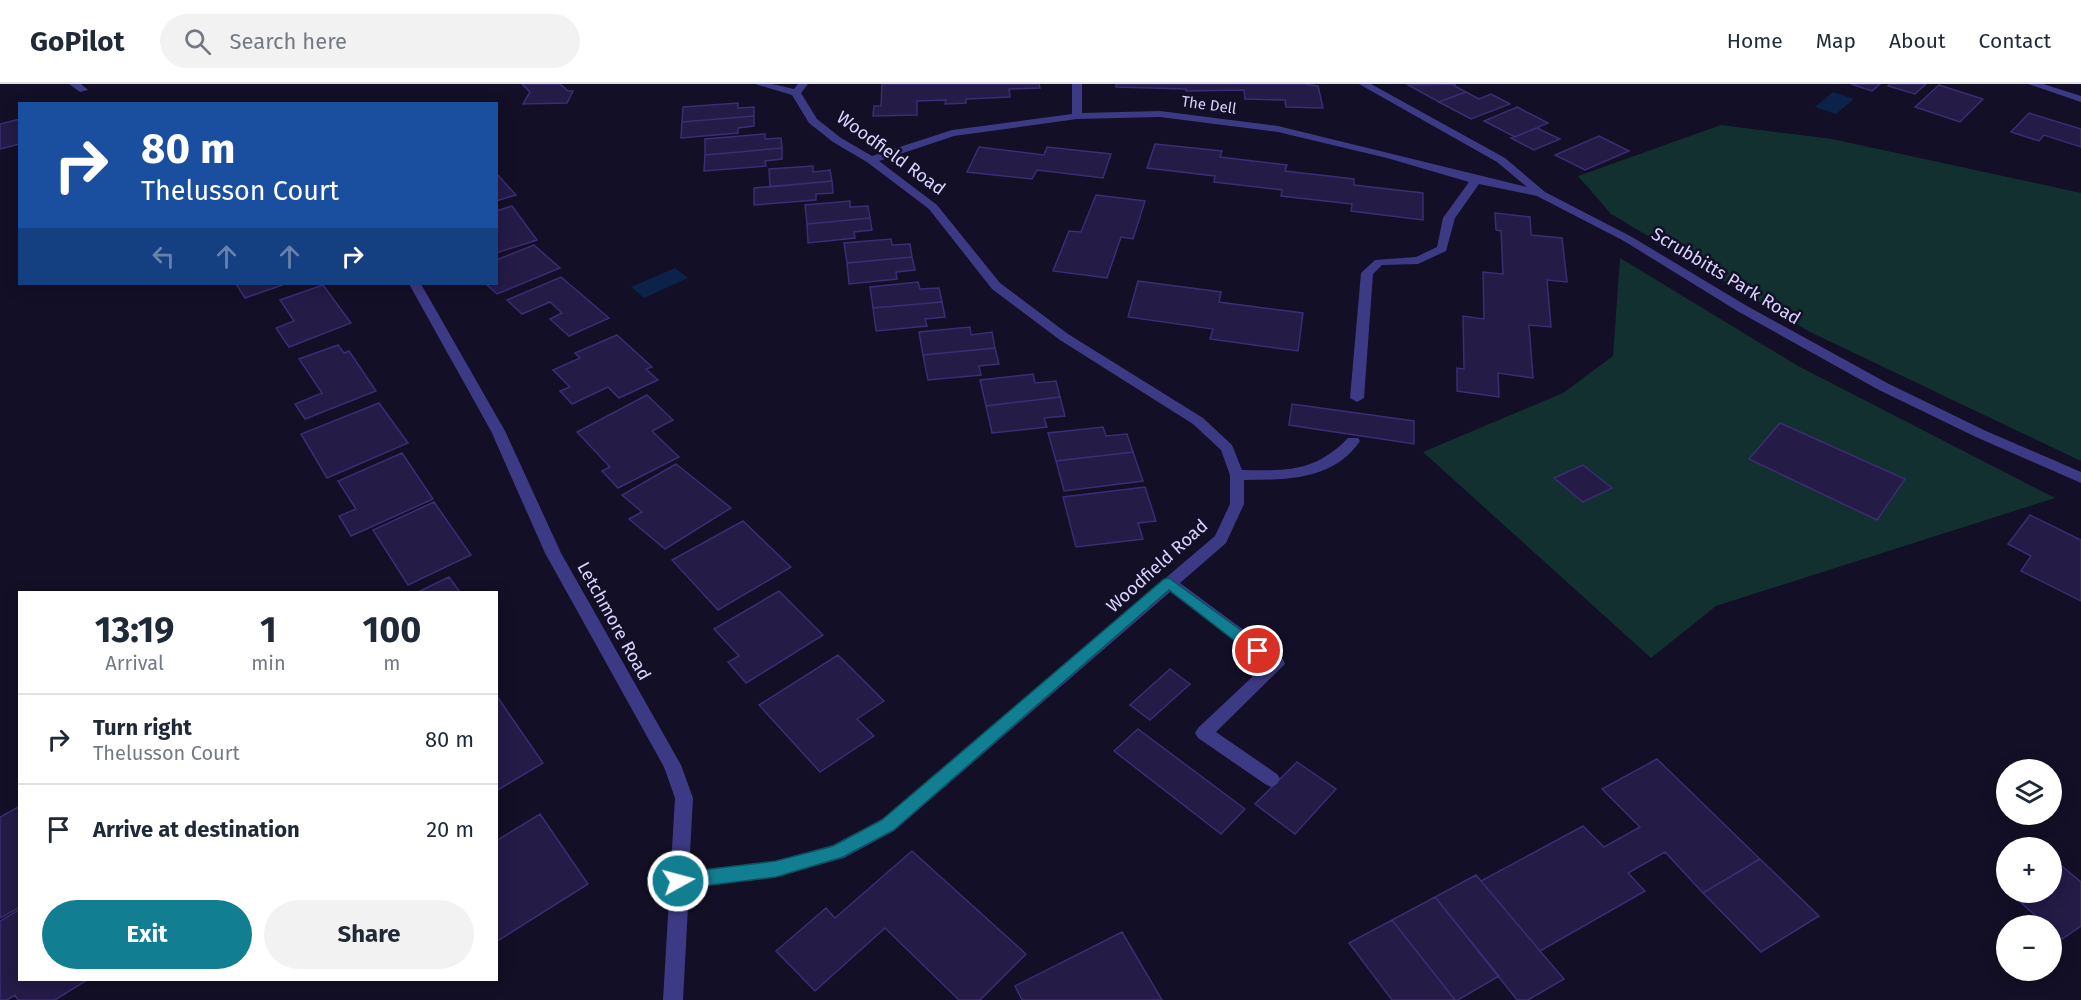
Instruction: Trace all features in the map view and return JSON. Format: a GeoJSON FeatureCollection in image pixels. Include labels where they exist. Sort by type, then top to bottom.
{"type":"FeatureCollection","features":[{"type":"Feature","properties":{"kind":"street"},"geometry":{"type":"LineString","coordinates":[[74,84],[83,90]]}},
{"type":"Feature","properties":{"kind":"street"},"geometry":{"type":"LineString","coordinates":[[760,84],[799,88]]}},
{"type":"Feature","properties":{"kind":"street"},"geometry":{"type":"LineString","coordinates":[[1077,84],[1077,116]]}},
{"type":"Feature","properties":{"kind":"street","name":"Scrubbitts Park Road"},"geometry":{"type":"LineString","coordinates":[[1364,84],[1501,160],[1541,194],[1629,239],[1743,309],[1884,387],[1981,434],[2081,478]]}},
{"type":"Feature","properties":{"kind":"street"},"geometry":{"type":"LineString","coordinates":[[2033,84],[2081,99]]}},
{"type":"Feature","properties":{"kind":"street","name":"Woodfield Road"},"geometry":{"type":"LineString","coordinates":[[678,881],[776,869],[837,852],[888,825],[1221,539],[1237,504],[1237,475],[1227,448],[1198,421],[1064,337],[996,286],[933,207],[872,160],[837,140],[813,121],[799,88]]}},
{"type":"Feature","properties":{"kind":"street","name":"The Dell"},"geometry":{"type":"LineString","coordinates":[[872,160],[952,133],[1077,116],[1160,114],[1278,129],[1390,155],[1476,180],[1541,194]]}},
{"type":"Feature","properties":{"kind":"street"},"geometry":{"type":"LineString","coordinates":[[1357,398],[1367,273],[1379,262],[1418,260],[1442,249],[1449,219],[1476,180]]}},
{"type":"Feature","properties":{"kind":"street","name":"Letchmore Road"},"geometry":{"type":"LineString","coordinates":[[416,285],[498,431],[554,553],[672,765],[684,798],[673,1000]]}},
{"type":"Feature","properties":{"kind":"street"},"geometry":{"type":"LineString","coordinates":[[1237,475],[1288,475],[1319,468],[1341,456],[1353,441]]}},
{"type":"Feature","properties":{"kind":"street"},"geometry":{"type":"LineString","coordinates":[[1169,583],[1276,664],[1204,733],[1271,779]]}},
{"type":"Feature","properties":{"kind":"green space"},"geometry":{"type":"Polygon","coordinates":[[[1721,125],[1832,139],[2081,193],[2081,461],[1810,332],[1611,214],[1578,176],[1721,125]]]}},
{"type":"Feature","properties":{"kind":"green space"},"geometry":{"type":"Polygon","coordinates":[[[1620,258],[1800,367],[2055,498],[1716,606],[1651,658],[1423,452],[1563,393],[1613,356],[1620,258]]]}},
{"type":"Feature","properties":{"kind":"water"},"geometry":{"type":"Polygon","coordinates":[[[1833,92],[1854,99],[1836,114],[1815,107],[1833,92]]]}},
{"type":"Feature","properties":{"kind":"water"},"geometry":{"type":"Polygon","coordinates":[[[675,268],[688,278],[644,298],[631,287],[675,268]]]}},
{"type":"Feature","properties":{"kind":"building"},"geometry":{"type":"Polygon","coordinates":[[[522,84],[560,84],[568,91],[573,91],[567,103],[523,104],[530,92],[522,84]]]}},
{"type":"Feature","properties":{"kind":"building"},"geometry":{"type":"Polygon","coordinates":[[[882,84],[1039,84],[1040,88],[1009,89],[1010,97],[966,99],[966,103],[945,104],[946,100],[917,101],[917,115],[873,116],[874,106],[881,106],[882,84]]]}},
{"type":"Feature","properties":{"kind":"building"},"geometry":{"type":"Polygon","coordinates":[[[1116,84],[1304,84],[1318,86],[1323,108],[1286,107],[1285,100],[1245,99],[1244,90],[1186,91],[1186,89],[1116,87],[1116,84]]]}},
{"type":"Feature","properties":{"kind":"building"},"geometry":{"type":"Polygon","coordinates":[[[1456,84],[1453,85],[1466,92],[1439,102],[1408,85],[1456,84]]]}},
{"type":"Feature","properties":{"kind":"building"},"geometry":{"type":"Polygon","coordinates":[[[1851,84],[1880,84],[1872,91],[1851,84]]]}},
{"type":"Feature","properties":{"kind":"building"},"geometry":{"type":"Polygon","coordinates":[[[1890,84],[1926,84],[1915,94],[1888,86],[1890,84]]]}},
{"type":"Feature","properties":{"kind":"building"},"geometry":{"type":"Polygon","coordinates":[[[1939,85],[1983,99],[1960,122],[1915,107],[1939,85]]]}},
{"type":"Feature","properties":{"kind":"building"},"geometry":{"type":"Polygon","coordinates":[[[1466,92],[1479,99],[1491,94],[1510,104],[1471,119],[1439,102],[1466,92]]]}},
{"type":"Feature","properties":{"kind":"building"},"geometry":{"type":"Polygon","coordinates":[[[738,103],[738,108],[754,107],[754,116],[682,122],[683,107],[738,103]]]}},
{"type":"Feature","properties":{"kind":"building"},"geometry":{"type":"Polygon","coordinates":[[[1517,107],[1548,123],[1515,137],[1484,121],[1517,107]]]}},
{"type":"Feature","properties":{"kind":"building"},"geometry":{"type":"Polygon","coordinates":[[[2029,113],[2081,129],[2081,147],[2044,135],[2039,141],[2011,132],[2029,113]]]}},
{"type":"Feature","properties":{"kind":"building"},"geometry":{"type":"Polygon","coordinates":[[[754,116],[754,126],[738,128],[738,133],[681,138],[682,122],[754,116]]]}},
{"type":"Feature","properties":{"kind":"building"},"geometry":{"type":"Polygon","coordinates":[[[18,120],[18,144],[0,149],[0,124],[18,120]]]}},
{"type":"Feature","properties":{"kind":"building"},"geometry":{"type":"Polygon","coordinates":[[[1537,128],[1560,139],[1534,150],[1511,138],[1537,128]]]}},
{"type":"Feature","properties":{"kind":"building"},"geometry":{"type":"Polygon","coordinates":[[[765,134],[765,139],[781,138],[782,148],[705,155],[705,139],[765,134]]]}},
{"type":"Feature","properties":{"kind":"building"},"geometry":{"type":"Polygon","coordinates":[[[1599,136],[1629,151],[1585,170],[1555,155],[1599,136]]]}},
{"type":"Feature","properties":{"kind":"building"},"geometry":{"type":"Polygon","coordinates":[[[1155,144],[1222,151],[1220,157],[1287,165],[1285,171],[1354,179],[1354,185],[1423,193],[1423,220],[1351,211],[1352,204],[1281,196],[1282,190],[1214,182],[1215,176],[1147,168],[1155,144]]]}},
{"type":"Feature","properties":{"kind":"building"},"geometry":{"type":"Polygon","coordinates":[[[979,147],[1044,155],[1047,147],[1111,154],[1103,178],[1037,170],[1032,179],[967,172],[979,147]]]}},
{"type":"Feature","properties":{"kind":"building"},"geometry":{"type":"Polygon","coordinates":[[[782,148],[782,159],[765,161],[766,166],[704,171],[705,155],[782,148]]]}},
{"type":"Feature","properties":{"kind":"building"},"geometry":{"type":"Polygon","coordinates":[[[813,166],[813,172],[830,170],[832,181],[770,187],[769,169],[813,166]]]}},
{"type":"Feature","properties":{"kind":"building"},"geometry":{"type":"Polygon","coordinates":[[[498,175],[516,195],[498,200],[498,175]]]}},
{"type":"Feature","properties":{"kind":"building"},"geometry":{"type":"Polygon","coordinates":[[[832,181],[833,193],[816,194],[816,200],[754,205],[754,188],[832,181]]]}},
{"type":"Feature","properties":{"kind":"building"},"geometry":{"type":"Polygon","coordinates":[[[1096,195],[1145,201],[1133,239],[1121,237],[1107,278],[1053,271],[1069,231],[1081,232],[1096,195]]]}},
{"type":"Feature","properties":{"kind":"building"},"geometry":{"type":"Polygon","coordinates":[[[850,201],[850,207],[868,206],[870,218],[807,224],[805,205],[850,201]]]}},
{"type":"Feature","properties":{"kind":"building"},"geometry":{"type":"Polygon","coordinates":[[[512,206],[537,240],[498,252],[498,210],[512,206]]]}},
{"type":"Feature","properties":{"kind":"building"},"geometry":{"type":"Polygon","coordinates":[[[1495,213],[1530,217],[1531,235],[1562,238],[1567,282],[1547,280],[1551,327],[1529,325],[1533,378],[1498,373],[1499,397],[1457,391],[1457,368],[1464,369],[1463,316],[1484,319],[1483,272],[1503,274],[1501,231],[1496,230],[1495,213]]]}},
{"type":"Feature","properties":{"kind":"building"},"geometry":{"type":"Polygon","coordinates":[[[870,218],[872,230],[854,232],[855,238],[808,243],[807,224],[870,218]]]}},
{"type":"Feature","properties":{"kind":"building"},"geometry":{"type":"Polygon","coordinates":[[[891,239],[892,245],[910,244],[912,257],[847,263],[844,243],[891,239]]]}},
{"type":"Feature","properties":{"kind":"building"},"geometry":{"type":"Polygon","coordinates":[[[534,245],[560,268],[497,294],[487,285],[498,285],[498,259],[534,245]]]}},
{"type":"Feature","properties":{"kind":"building"},"geometry":{"type":"Polygon","coordinates":[[[912,257],[915,270],[896,272],[897,279],[849,284],[847,263],[912,257]]]}},
{"type":"Feature","properties":{"kind":"building"},"geometry":{"type":"Polygon","coordinates":[[[561,277],[609,318],[569,336],[550,319],[562,313],[550,302],[522,314],[507,300],[561,277]]]}},
{"type":"Feature","properties":{"kind":"building"},"geometry":{"type":"Polygon","coordinates":[[[1138,281],[1221,292],[1219,302],[1303,313],[1298,351],[1210,339],[1213,329],[1128,317],[1138,281]]]}},
{"type":"Feature","properties":{"kind":"building"},"geometry":{"type":"Polygon","coordinates":[[[918,282],[920,289],[939,288],[942,302],[873,308],[870,287],[918,282]]]}},
{"type":"Feature","properties":{"kind":"building"},"geometry":{"type":"Polygon","coordinates":[[[237,285],[282,285],[245,298],[237,285]]]}},
{"type":"Feature","properties":{"kind":"building"},"geometry":{"type":"Polygon","coordinates":[[[323,285],[351,323],[289,347],[276,328],[294,321],[280,300],[323,285]]]}},
{"type":"Feature","properties":{"kind":"building"},"geometry":{"type":"Polygon","coordinates":[[[942,302],[945,317],[925,319],[927,326],[876,331],[873,308],[942,302]]]}},
{"type":"Feature","properties":{"kind":"building"},"geometry":{"type":"Polygon","coordinates":[[[970,327],[971,335],[992,332],[995,348],[923,355],[919,332],[970,327]]]}},
{"type":"Feature","properties":{"kind":"building"},"geometry":{"type":"Polygon","coordinates":[[[617,335],[652,367],[646,369],[658,380],[619,398],[608,387],[572,404],[560,391],[570,387],[553,370],[580,358],[575,353],[617,335]]]}},
{"type":"Feature","properties":{"kind":"building"},"geometry":{"type":"Polygon","coordinates":[[[338,345],[344,353],[349,351],[376,391],[305,419],[295,404],[322,393],[299,359],[338,345]]]}},
{"type":"Feature","properties":{"kind":"building"},"geometry":{"type":"Polygon","coordinates":[[[995,348],[999,364],[979,366],[981,375],[928,380],[923,355],[995,348]]]}},
{"type":"Feature","properties":{"kind":"building"},"geometry":{"type":"Polygon","coordinates":[[[1033,374],[1035,383],[1056,381],[1060,397],[986,406],[980,380],[1033,374]]]}},
{"type":"Feature","properties":{"kind":"building"},"geometry":{"type":"Polygon","coordinates":[[[647,395],[673,420],[652,431],[679,457],[618,488],[602,471],[610,467],[577,432],[647,395]]]}},
{"type":"Feature","properties":{"kind":"building"},"geometry":{"type":"Polygon","coordinates":[[[1060,397],[1065,416],[1044,418],[1047,427],[992,433],[986,406],[1060,397]]]}},
{"type":"Feature","properties":{"kind":"building"},"geometry":{"type":"Polygon","coordinates":[[[379,403],[408,443],[327,478],[301,434],[379,403]]]}},
{"type":"Feature","properties":{"kind":"building"},"geometry":{"type":"Polygon","coordinates":[[[1292,404],[1414,421],[1414,444],[1289,425],[1292,404]]]}},
{"type":"Feature","properties":{"kind":"building"},"geometry":{"type":"Polygon","coordinates":[[[1780,423],[1905,479],[1877,520],[1749,459],[1780,423]]]}},
{"type":"Feature","properties":{"kind":"building"},"geometry":{"type":"Polygon","coordinates":[[[1103,427],[1106,436],[1127,434],[1133,452],[1056,461],[1048,433],[1103,427]]]}},
{"type":"Feature","properties":{"kind":"building"},"geometry":{"type":"Polygon","coordinates":[[[1133,452],[1143,481],[1064,491],[1056,461],[1133,452]]]}},
{"type":"Feature","properties":{"kind":"building"},"geometry":{"type":"Polygon","coordinates":[[[402,453],[433,499],[351,536],[339,516],[356,509],[338,481],[402,453]]]}},
{"type":"Feature","properties":{"kind":"building"},"geometry":{"type":"Polygon","coordinates":[[[676,464],[731,508],[665,549],[629,519],[642,512],[622,495],[676,464]]]}},
{"type":"Feature","properties":{"kind":"building"},"geometry":{"type":"Polygon","coordinates":[[[1583,465],[1612,488],[1583,502],[1554,478],[1583,465]]]}},
{"type":"Feature","properties":{"kind":"building"},"geometry":{"type":"Polygon","coordinates":[[[1145,487],[1156,521],[1138,523],[1143,539],[1076,547],[1063,497],[1145,487]]]}},
{"type":"Feature","properties":{"kind":"building"},"geometry":{"type":"Polygon","coordinates":[[[434,502],[471,555],[408,585],[373,530],[434,502]]]}},
{"type":"Feature","properties":{"kind":"building"},"geometry":{"type":"Polygon","coordinates":[[[2030,515],[2081,540],[2081,601],[2021,571],[2031,556],[2008,544],[2030,515]]]}},
{"type":"Feature","properties":{"kind":"building"},"geometry":{"type":"Polygon","coordinates":[[[743,521],[791,567],[718,610],[672,560],[743,521]]]}},
{"type":"Feature","properties":{"kind":"building"},"geometry":{"type":"Polygon","coordinates":[[[449,577],[459,591],[420,591],[449,577]]]}},
{"type":"Feature","properties":{"kind":"building"},"geometry":{"type":"Polygon","coordinates":[[[779,591],[823,635],[746,683],[728,662],[739,656],[714,629],[779,591]]]}},
{"type":"Feature","properties":{"kind":"building"},"geometry":{"type":"Polygon","coordinates":[[[838,655],[884,701],[857,719],[874,736],[820,772],[759,705],[838,655]]]}},
{"type":"Feature","properties":{"kind":"building"},"geometry":{"type":"Polygon","coordinates":[[[1170,669],[1190,684],[1150,720],[1130,705],[1170,669]]]}},
{"type":"Feature","properties":{"kind":"building"},"geometry":{"type":"Polygon","coordinates":[[[498,698],[543,763],[498,790],[498,698]]]}},
{"type":"Feature","properties":{"kind":"building"},"geometry":{"type":"Polygon","coordinates":[[[1138,729],[1245,809],[1221,834],[1114,751],[1138,729]]]}},
{"type":"Feature","properties":{"kind":"building"},"geometry":{"type":"Polygon","coordinates":[[[1657,759],[1760,859],[1703,893],[1665,852],[1628,873],[1645,891],[1540,951],[1481,881],[1583,826],[1604,847],[1640,827],[1602,789],[1657,759]]]}},
{"type":"Feature","properties":{"kind":"building"},"geometry":{"type":"Polygon","coordinates":[[[1297,762],[1336,789],[1295,834],[1255,804],[1297,762]]]}},
{"type":"Feature","properties":{"kind":"building"},"geometry":{"type":"Polygon","coordinates":[[[18,807],[18,908],[0,918],[0,817],[18,807]]]}},
{"type":"Feature","properties":{"kind":"building"},"geometry":{"type":"Polygon","coordinates":[[[540,814],[588,884],[498,941],[498,840],[540,814]]]}},
{"type":"Feature","properties":{"kind":"building"},"geometry":{"type":"Polygon","coordinates":[[[912,851],[1026,954],[980,1000],[959,1000],[885,928],[815,991],[776,951],[826,908],[835,918],[912,851]]]}},
{"type":"Feature","properties":{"kind":"building"},"geometry":{"type":"Polygon","coordinates":[[[1760,859],[1819,916],[1761,952],[1703,893],[1760,859]]]}},
{"type":"Feature","properties":{"kind":"building"},"geometry":{"type":"Polygon","coordinates":[[[2062,866],[2081,882],[2081,926],[2062,939],[2062,915],[2035,915],[2021,903],[2062,903],[2062,866]]]}},
{"type":"Feature","properties":{"kind":"building"},"geometry":{"type":"Polygon","coordinates":[[[1476,875],[1564,979],[1528,1000],[1517,1000],[1435,897],[1476,875]]]}},
{"type":"Feature","properties":{"kind":"building"},"geometry":{"type":"Polygon","coordinates":[[[1435,897],[1499,976],[1458,1000],[1455,1000],[1392,920],[1435,897]]]}},
{"type":"Feature","properties":{"kind":"building"},"geometry":{"type":"Polygon","coordinates":[[[18,910],[18,981],[85,981],[55,1000],[18,1000],[15,995],[7,1000],[0,1000],[0,921],[18,910]]]}},
{"type":"Feature","properties":{"kind":"building"},"geometry":{"type":"Polygon","coordinates":[[[1392,920],[1455,1000],[1392,1000],[1349,943],[1392,920]]]}},
{"type":"Feature","properties":{"kind":"building"},"geometry":{"type":"Polygon","coordinates":[[[1122,932],[1162,1000],[1022,1000],[1015,986],[1122,932]]]}},
{"type":"Feature","properties":{"kind":"route"},"geometry":{"type":"LineString","coordinates":[[678,881],[776,869],[837,852],[888,825],[1169,583],[1258,651]]}}]}
